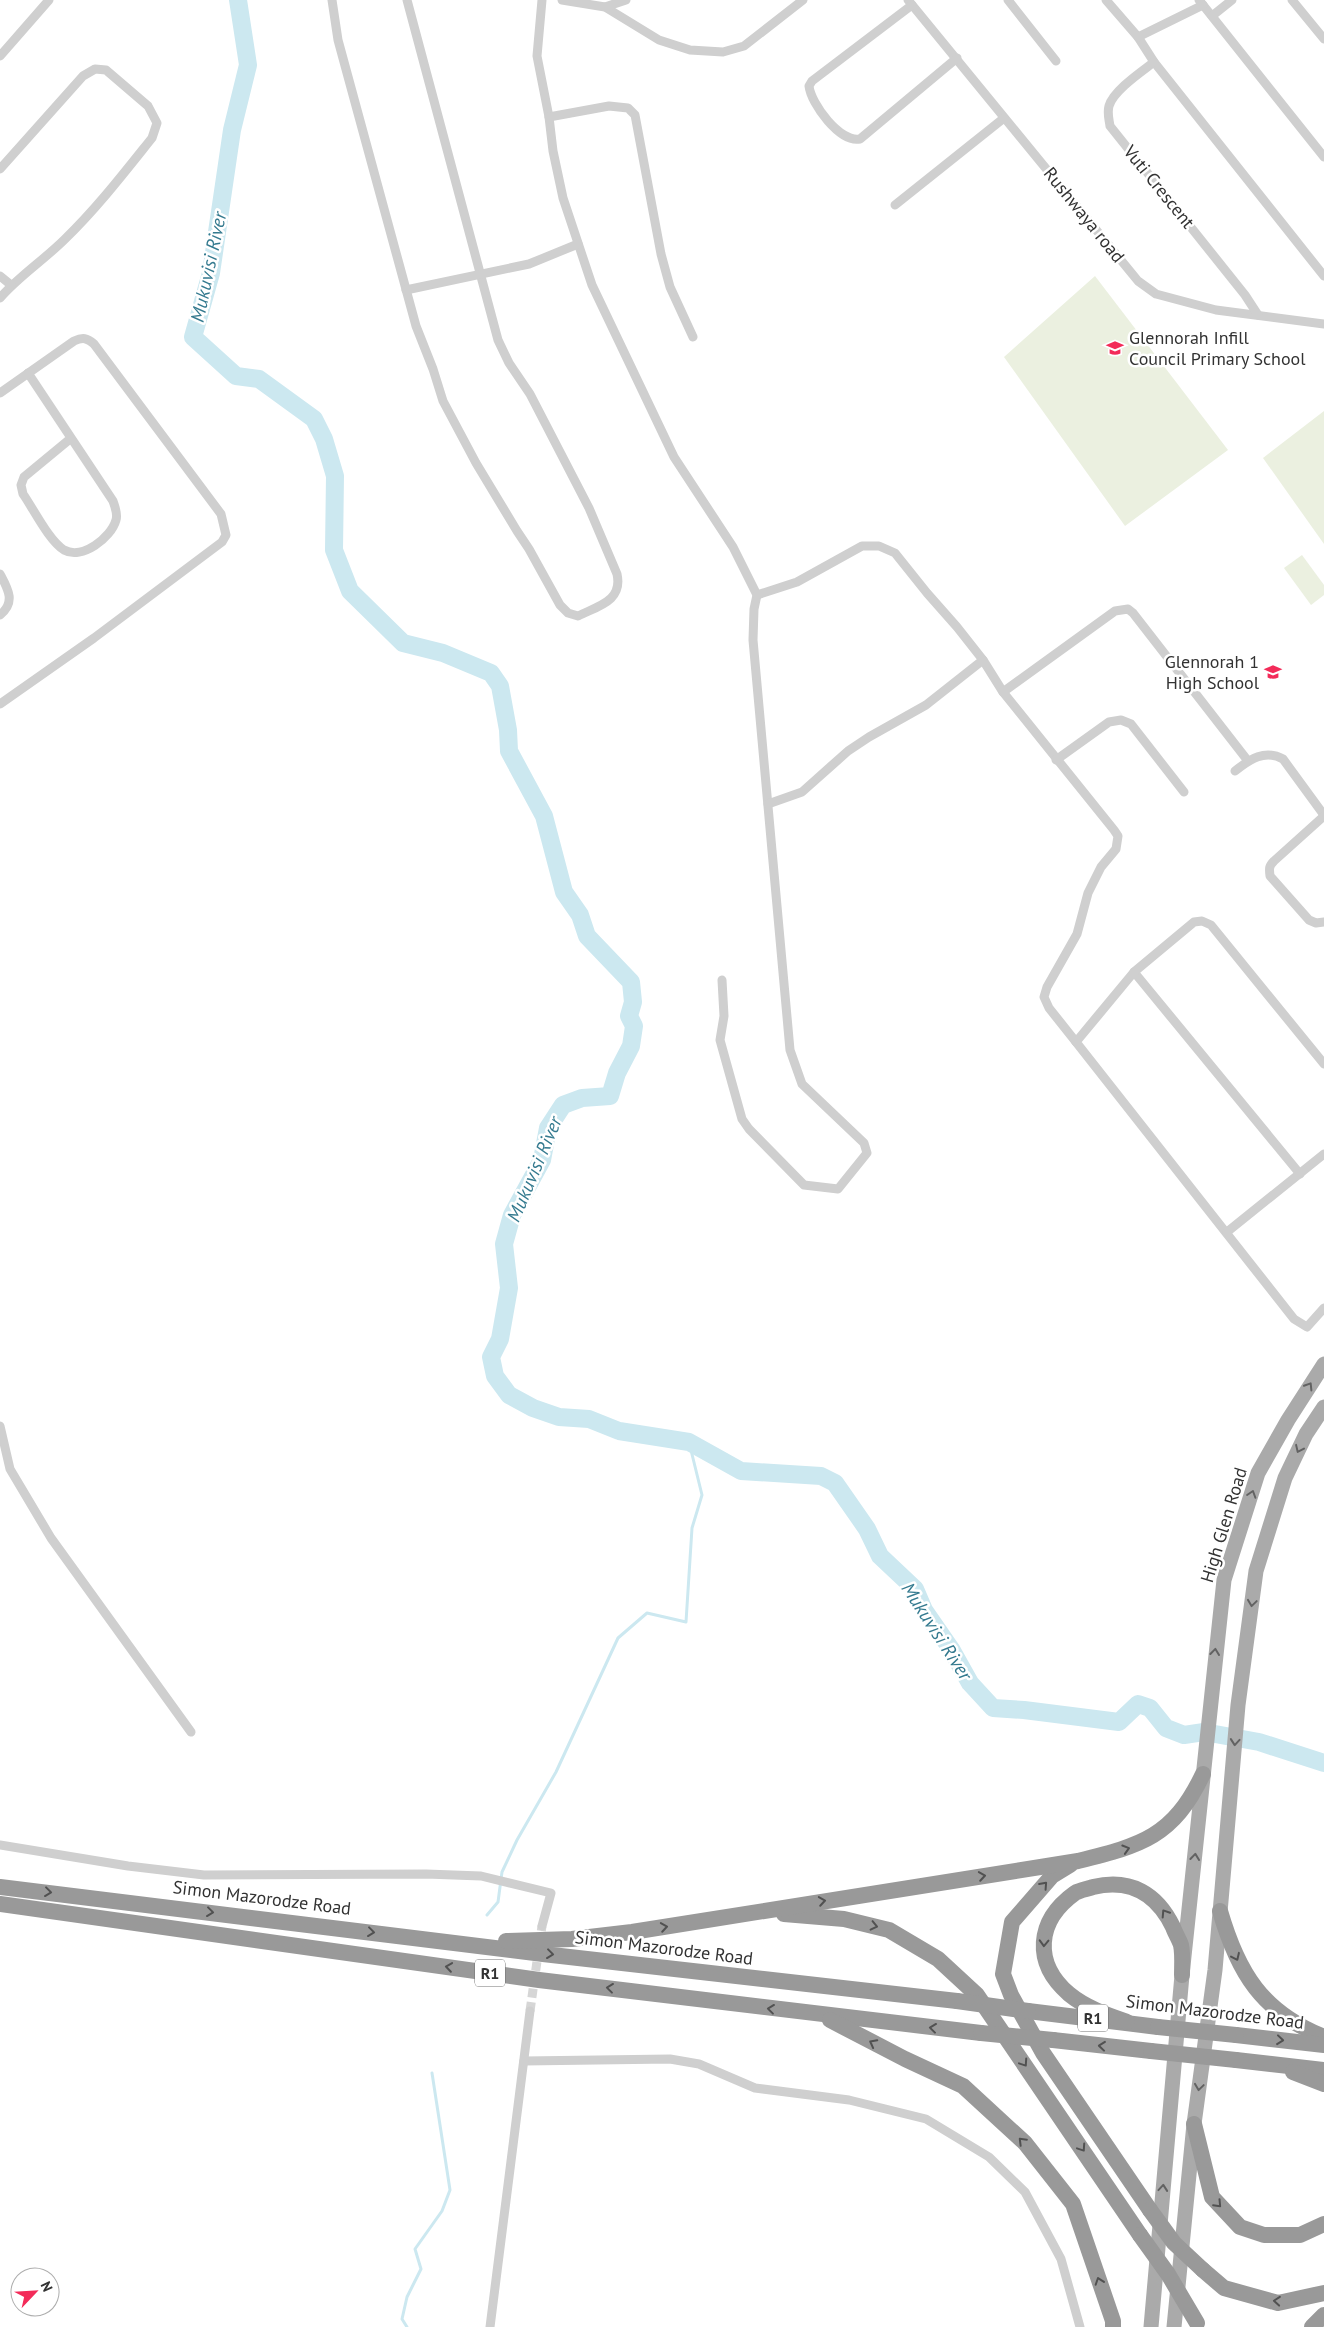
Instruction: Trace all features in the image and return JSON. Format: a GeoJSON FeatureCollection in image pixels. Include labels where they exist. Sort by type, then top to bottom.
{"type":"FeatureCollection","features":[{"type":"Feature","properties":{"kind":"highway"},"geometry":{"type":"LineString","coordinates":[[459,1943],[580,1938],[632,1932],[1078,1860],[1130,1848],[1155,1835],[1175,1818],[1191,1800],[1203,1774]]}},
{"type":"Feature","properties":{"kind":"highway"},"geometry":{"type":"LineString","coordinates":[[1078,1860],[1052,1876],[1012,1922],[1003,1974],[1011,1995],[1043,2053],[1174,2242],[1224,2288],[1278,2303],[1318,2296],[1324,2293]]}},
{"type":"Feature","properties":{"kind":"highway"},"geometry":{"type":"LineString","coordinates":[[1127,2022],[1091,2009],[1070,1995],[1054,1979],[1045,1962],[1043,1938],[1054,1912],[1076,1892],[1106,1884],[1132,1887],[1150,1896],[1165,1910],[1181,1945],[1182,1975]]}},
{"type":"Feature","properties":{"kind":"highway","name":"Simon Mazorodze Road"},"geometry":{"type":"LineString","coordinates":[[0,1887],[958,2001],[1158,2027],[1324,2045]]}},
{"type":"Feature","properties":{"kind":"highway","name":"R1"},"geometry":{"type":"LineString","coordinates":[[0,1904],[538,1980],[981,2034],[1053,2040],[1324,2070]]}},
{"type":"Feature","properties":{"kind":"highway"},"geometry":{"type":"LineString","coordinates":[[1220,1911],[1228,1941],[1235,1956],[1242,1970],[1259,1994],[1283,2016],[1324,2037]]}},
{"type":"Feature","properties":{"kind":"highway"},"geometry":{"type":"LineString","coordinates":[[756,1912],[844,1919],[889,1930],[938,1959],[977,1995],[1168,2274],[1197,2325]]}},
{"type":"Feature","properties":{"kind":"highway"},"geometry":{"type":"LineString","coordinates":[[820,2015],[905,2059],[963,2086],[1025,2143],[1073,2204],[1113,2321],[1113,2327]]}},
{"type":"Feature","properties":{"kind":"highway"},"geometry":{"type":"LineString","coordinates":[[1274,2064],[1324,2084]]}},
{"type":"Feature","properties":{"kind":"highway"},"geometry":{"type":"LineString","coordinates":[[1194,2124],[1212,2198],[1240,2227],[1264,2236],[1300,2235],[1324,2224]]}},
{"type":"Feature","properties":{"kind":"highway"},"geometry":{"type":"LineString","coordinates":[[1312,2327],[1324,2314]]}},
{"type":"Feature","properties":{"kind":"main road","name":"High Glen Road"},"geometry":{"type":"LineString","coordinates":[[1151,2327],[1182,1975],[1224,1580],[1258,1473],[1288,1420],[1324,1364]]}},
{"type":"Feature","properties":{"kind":"main road"},"geometry":{"type":"LineString","coordinates":[[1174,2327],[1194,2124],[1215,1970],[1238,1705],[1256,1572],[1285,1478],[1306,1434],[1324,1407]]}},
{"type":"Feature","properties":{"kind":"street"},"geometry":{"type":"LineString","coordinates":[[0,56],[49,0]]}},
{"type":"Feature","properties":{"kind":"street"},"geometry":{"type":"LineString","coordinates":[[332,0],[338,40],[406,290],[416,326],[434,369],[443,402],[476,463],[530,549],[560,605],[568,613],[578,616],[612,598],[618,592],[620,585],[618,574],[589,508],[530,394],[509,364],[502,348],[480,274],[407,0]]}},
{"type":"Feature","properties":{"kind":"street"},"geometry":{"type":"LineString","coordinates":[[542,0],[537,56],[549,117],[553,151],[563,198],[592,286],[674,456],[733,547],[758,595],[754,609],[753,640],[790,1050],[802,1084],[864,1143],[867,1153],[838,1189],[804,1185],[749,1129],[742,1119],[720,1040],[724,1016],[722,980]]}},
{"type":"Feature","properties":{"kind":"street"},"geometry":{"type":"LineString","coordinates":[[562,0],[605,7],[660,40],[690,50],[723,52],[744,46],[803,0]]}},
{"type":"Feature","properties":{"kind":"street"},"geometry":{"type":"LineString","coordinates":[[605,7],[626,0]]}},
{"type":"Feature","properties":{"kind":"street"},"geometry":{"type":"LineString","coordinates":[[1008,0],[1056,61]]}},
{"type":"Feature","properties":{"kind":"street"},"geometry":{"type":"LineString","coordinates":[[1106,0],[1138,37],[1154,62],[1324,276]]}},
{"type":"Feature","properties":{"kind":"street"},"geometry":{"type":"LineString","coordinates":[[1212,16],[1232,0]]}},
{"type":"Feature","properties":{"kind":"street"},"geometry":{"type":"LineString","coordinates":[[1292,0],[1324,39]]}},
{"type":"Feature","properties":{"kind":"street"},"geometry":{"type":"LineString","coordinates":[[1138,37],[1201,2],[1324,158]]}},
{"type":"Feature","properties":{"kind":"street"},"geometry":{"type":"LineString","coordinates":[[910,3],[808,86],[810,96],[828,121],[843,136],[854,140],[860,139],[957,58]]}},
{"type":"Feature","properties":{"kind":"street","name":"Rushwaya road"},"geometry":{"type":"LineString","coordinates":[[910,3],[1138,281],[1147,288],[1156,294],[1216,310],[1324,324]]}},
{"type":"Feature","properties":{"kind":"street","name":"Vuti Crescent"},"geometry":{"type":"LineString","coordinates":[[1154,62],[1121,89],[1109,105],[1110,126],[1245,295],[1258,315]]}},
{"type":"Feature","properties":{"kind":"street"},"geometry":{"type":"LineString","coordinates":[[0,169],[83,76],[95,69],[106,70],[148,106],[157,123],[152,138],[88,216],[63,242],[11,285],[0,298]]}},
{"type":"Feature","properties":{"kind":"street"},"geometry":{"type":"LineString","coordinates":[[549,117],[609,106],[628,108],[635,115],[661,254],[670,287],[693,337]]}},
{"type":"Feature","properties":{"kind":"street"},"geometry":{"type":"LineString","coordinates":[[895,205],[1004,118]]}},
{"type":"Feature","properties":{"kind":"street"},"geometry":{"type":"LineString","coordinates":[[406,290],[530,264],[578,244]]}},
{"type":"Feature","properties":{"kind":"street"},"geometry":{"type":"LineString","coordinates":[[0,276],[11,285]]}},
{"type":"Feature","properties":{"kind":"street"},"geometry":{"type":"LineString","coordinates":[[0,393],[74,341],[82,338],[94,344],[221,514],[226,535],[222,542],[206,554],[0,704]]}},
{"type":"Feature","properties":{"kind":"street"},"geometry":{"type":"LineString","coordinates":[[28,373],[70,439],[113,501],[116,510],[116,520],[97,544],[76,552],[61,548],[53,539],[23,494],[21,485],[24,477],[70,439]]}},
{"type":"Feature","properties":{"kind":"street"},"geometry":{"type":"LineString","coordinates":[[758,595],[797,582],[862,546],[879,546],[895,553],[983,660],[1003,692],[1114,830],[1118,842],[1116,849],[1101,867],[1088,893],[1077,934],[1046,987],[1044,997],[1049,1008],[1294,1319],[1307,1327],[1324,1308]]}},
{"type":"Feature","properties":{"kind":"street"},"geometry":{"type":"LineString","coordinates":[[0,574],[9,591],[10,602],[7,610],[0,615]]}},
{"type":"Feature","properties":{"kind":"street"},"geometry":{"type":"LineString","coordinates":[[1003,692],[1115,611],[1128,609],[1139,620],[1248,761]]}},
{"type":"Feature","properties":{"kind":"street"},"geometry":{"type":"LineString","coordinates":[[768,804],[802,792],[848,751],[869,736],[926,705],[983,660]]}},
{"type":"Feature","properties":{"kind":"street"},"geometry":{"type":"LineString","coordinates":[[1056,760],[1108,722],[1121,720],[1131,724],[1184,792]]}},
{"type":"Feature","properties":{"kind":"street"},"geometry":{"type":"LineString","coordinates":[[1235,771],[1248,761],[1273,753],[1283,759],[1324,816],[1269,866],[1270,876],[1309,920],[1316,923],[1324,922]]}},
{"type":"Feature","properties":{"kind":"street"},"geometry":{"type":"LineString","coordinates":[[1076,1042],[1134,972],[1194,922],[1202,921],[1212,925],[1324,1064]]}},
{"type":"Feature","properties":{"kind":"street"},"geometry":{"type":"LineString","coordinates":[[1134,972],[1300,1174]]}},
{"type":"Feature","properties":{"kind":"street"},"geometry":{"type":"LineString","coordinates":[[1227,1232],[1324,1154]]}},
{"type":"Feature","properties":{"kind":"street"},"geometry":{"type":"LineString","coordinates":[[0,1426],[10,1469],[51,1538],[191,1732]]}},
{"type":"Feature","properties":{"kind":"street"},"geometry":{"type":"LineString","coordinates":[[0,1845],[128,1866],[204,1875],[426,1874],[481,1876],[551,1893],[542,1926]]}},
{"type":"Feature","properties":{"kind":"street"},"geometry":{"type":"LineString","coordinates":[[490,2327],[530,2011]]}},
{"type":"Feature","properties":{"kind":"street"},"geometry":{"type":"LineString","coordinates":[[524,2061],[670,2059],[699,2064],[755,2088],[849,2100],[926,2119],[989,2157],[1025,2192],[1061,2259],[1080,2327]]}},
{"type":"Feature","properties":{"kind":"green space"},"geometry":{"type":"Polygon","coordinates":[[[1095,276],[1228,450],[1125,526],[1004,357],[1095,276]]]}},
{"type":"Feature","properties":{"kind":"green space"},"geometry":{"type":"Polygon","coordinates":[[[1324,411],[1324,544],[1263,458],[1324,411]]]}},
{"type":"Feature","properties":{"kind":"green space"},"geometry":{"type":"Polygon","coordinates":[[[1302,555],[1324,585],[1324,595],[1311,605],[1284,568],[1302,555]]]}},
{"type":"Feature","properties":{"kind":"waterway","name":"Mukuvisi River"},"geometry":{"type":"LineString","coordinates":[[238,0],[248,65],[232,130],[211,273],[193,337],[236,376],[259,379],[314,419],[324,439],[335,476],[334,550],[350,591],[403,643],[443,653],[491,673],[500,686],[508,730],[509,751],[544,816],[564,892],[580,915],[587,936],[631,982],[633,1002],[629,1016],[634,1026],[631,1046],[617,1073],[610,1096],[582,1098],[563,1105],[548,1128],[542,1160],[512,1215],[504,1244],[509,1288],[500,1339],[491,1357],[495,1376],[509,1395],[533,1408],[559,1417],[589,1419],[619,1431],[689,1442],[741,1471],[821,1476],[835,1483],[867,1529],[880,1556],[915,1589],[924,1610],[951,1649],[970,1683],[993,1708],[1119,1722],[1138,1704],[1150,1708],[1166,1728],[1184,1735],[1204,1732],[1259,1742],[1324,1763]]}},
{"type":"Feature","properties":{"kind":"waterway"},"geometry":{"type":"LineString","coordinates":[[487,1915],[498,1902],[502,1872],[517,1840],[556,1772],[618,1638],[647,1613],[686,1622],[692,1528],[702,1495],[689,1442]]}},
{"type":"Feature","properties":{"kind":"waterway"},"geometry":{"type":"LineString","coordinates":[[407,2327],[402,2319],[407,2297],[421,2269],[415,2249],[442,2211],[450,2190],[432,2073]]}},
{"type":"Feature","properties":{"kind":"tunnel"},"geometry":{"type":"LineString","coordinates":[[530,2011],[542,1926]]}},
{"type":"Feature","properties":{"kind":"place","name":"Glennorah Infill Council Primary School"},"geometry":{"type":"Point","coordinates":[1115,348]}},
{"type":"Feature","properties":{"kind":"place","name":"Glennorah 1 High School"},"geometry":{"type":"Point","coordinates":[1273,672]}}]}
